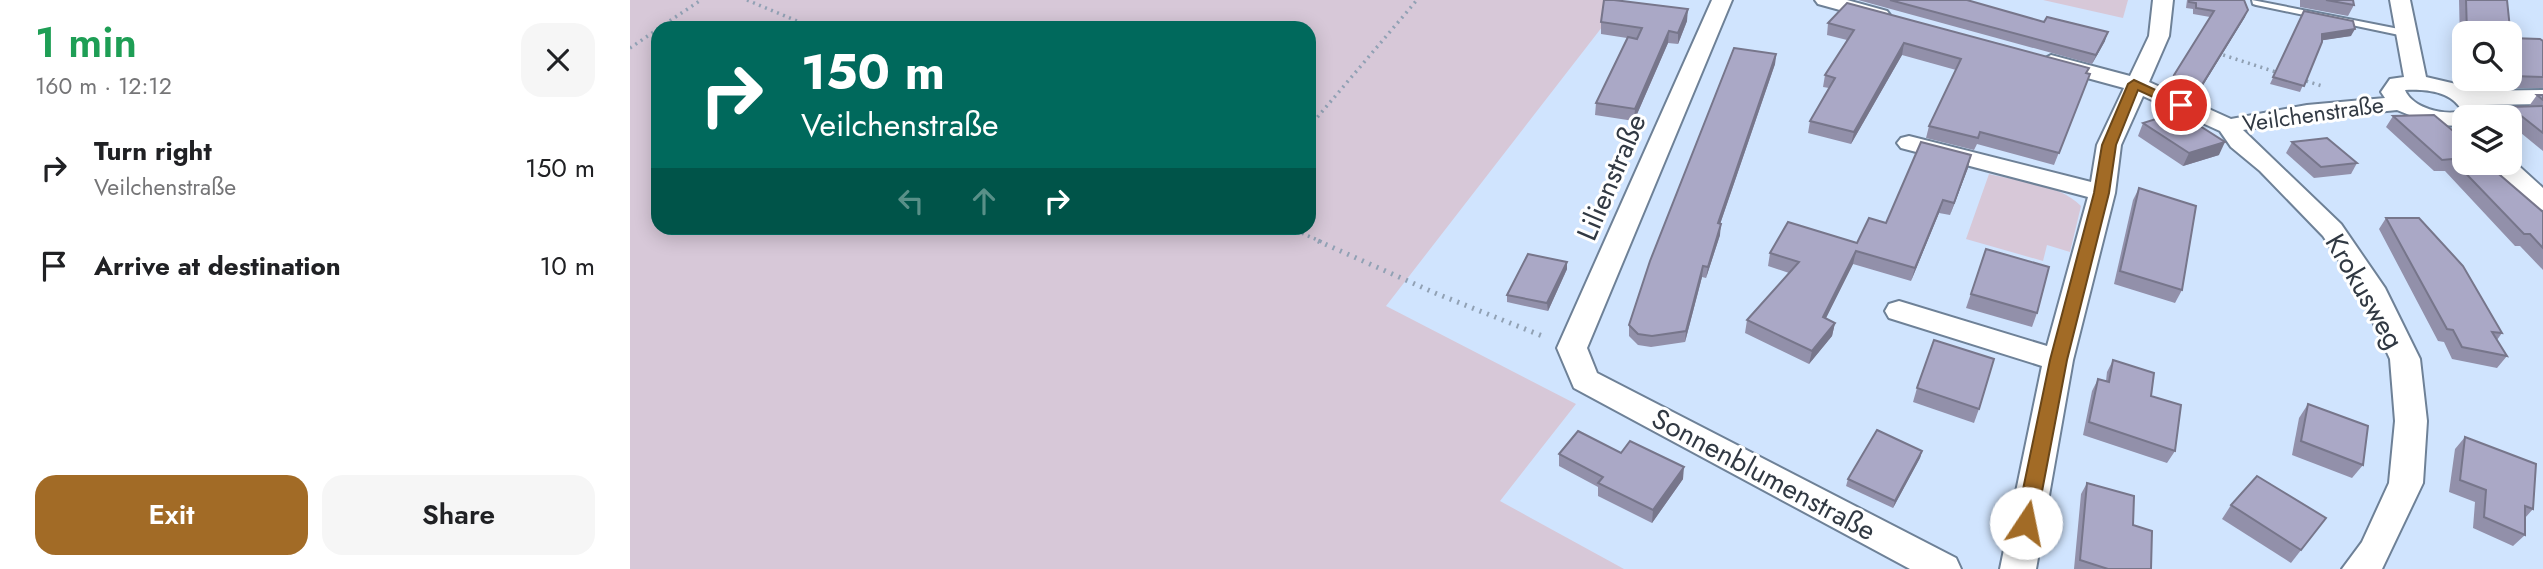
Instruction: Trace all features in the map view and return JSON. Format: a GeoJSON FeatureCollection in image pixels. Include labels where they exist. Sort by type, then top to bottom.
{"type":"FeatureCollection","features":[{"type":"Feature","properties":{"kind":"street","name":"Lilienstraße"},"geometry":{"type":"LineString","coordinates":[[1572,348],[1722,0]]}},
{"type":"Feature","properties":{"kind":"street"},"geometry":{"type":"LineString","coordinates":[[1825,0],[1903,21]]}},
{"type":"Feature","properties":{"kind":"street"},"geometry":{"type":"LineString","coordinates":[[2018,569],[2058,360],[2102,193],[2109,145],[2134,84],[2159,36],[2163,0]]}},
{"type":"Feature","properties":{"kind":"street"},"geometry":{"type":"LineString","coordinates":[[2400,0],[2404,33],[2416,82]]}},
{"type":"Feature","properties":{"kind":"street","name":"Veilchenstraße"},"geometry":{"type":"LineString","coordinates":[[2032,55],[2134,84],[2228,126],[2307,112],[2400,103]]}},
{"type":"Feature","properties":{"kind":"street","name":"Veilchenstraße"},"geometry":{"type":"LineString","coordinates":[[2452,116],[2416,112],[2400,103],[2392,92],[2398,84],[2416,82],[2442,87],[2455,105]]}},
{"type":"Feature","properties":{"kind":"street","name":"Veilchenstraße"},"geometry":{"type":"LineString","coordinates":[[2511,105],[2543,97]]}},
{"type":"Feature","properties":{"kind":"street","name":"Krokusweg"},"geometry":{"type":"LineString","coordinates":[[2228,126],[2239,142],[2269,166],[2333,230],[2371,288],[2405,359],[2411,421],[2406,483],[2375,552],[2360,569]]}},
{"type":"Feature","properties":{"kind":"street"},"geometry":{"type":"LineString","coordinates":[[1909,143],[2102,193]]}},
{"type":"Feature","properties":{"kind":"street"},"geometry":{"type":"LineString","coordinates":[[2514,175],[2543,202]]}},
{"type":"Feature","properties":{"kind":"street"},"geometry":{"type":"LineString","coordinates":[[1899,311],[2058,360]]}},
{"type":"Feature","properties":{"kind":"street","name":"Sonnenblumenstraße"},"geometry":{"type":"LineString","coordinates":[[1572,348],[1584,380],[1943,569]]}},
{"type":"Feature","properties":{"kind":"lane"},"geometry":{"type":"LineString","coordinates":[[2256,2],[2404,33]]}},
{"type":"Feature","properties":{"kind":"path"},"geometry":{"type":"LineString","coordinates":[[670,21],[701,0]]}},
{"type":"Feature","properties":{"kind":"path"},"geometry":{"type":"LineString","coordinates":[[747,0],[797,21]]}},
{"type":"Feature","properties":{"kind":"path"},"geometry":{"type":"LineString","coordinates":[[1316,119],[1417,0]]}},
{"type":"Feature","properties":{"kind":"path"},"geometry":{"type":"LineString","coordinates":[[630,48],[651,34]]}},
{"type":"Feature","properties":{"kind":"path"},"geometry":{"type":"LineString","coordinates":[[2211,52],[2328,88]]}},
{"type":"Feature","properties":{"kind":"path"},"geometry":{"type":"LineString","coordinates":[[1306,235],[1435,293],[1572,348]]}},
{"type":"Feature","properties":{"kind":"shaded area"},"geometry":{"type":"Polygon","coordinates":[[[630,0],[1623,0],[1386,306],[1576,404],[1500,501],[1624,569],[630,569],[630,0]]]}},
{"type":"Feature","properties":{"kind":"shaded area"},"geometry":{"type":"Polygon","coordinates":[[[2043,0],[2128,0],[2123,18],[2043,0]]]}},
{"type":"Feature","properties":{"kind":"shaded area"},"geometry":{"type":"Polygon","coordinates":[[[1989,174],[2050,188],[2081,206],[2070,252],[2047,245],[2043,261],[1966,239],[1989,174]]]}},
{"type":"Feature","properties":{"kind":"building"},"geometry":{"type":"Polygon","coordinates":[[[1604,0],[1688,9],[1678,33],[1669,31],[1635,109],[1596,103],[1628,37],[1637,39],[1642,28],[1601,22],[1604,0]]]}},
{"type":"Feature","properties":{"kind":"building"},"geometry":{"type":"Polygon","coordinates":[[[1890,0],[1967,0],[2044,22],[2047,17],[2108,32],[2096,55],[1890,0]]]}},
{"type":"Feature","properties":{"kind":"building"},"geometry":{"type":"Polygon","coordinates":[[[2189,0],[2244,0],[2248,10],[2200,88],[2174,75],[2214,11],[2196,8],[2196,3],[2189,0]]]}},
{"type":"Feature","properties":{"kind":"building"},"geometry":{"type":"Polygon","coordinates":[[[2326,0],[2353,0],[2354,5],[2326,0]]]}},
{"type":"Feature","properties":{"kind":"building"},"geometry":{"type":"Polygon","coordinates":[[[2466,0],[2507,0],[2509,21],[2467,21],[2466,0]]]}},
{"type":"Feature","properties":{"kind":"building"},"geometry":{"type":"Polygon","coordinates":[[[1847,3],[2089,68],[2086,73],[2090,74],[2059,153],[1980,132],[1978,138],[1929,126],[1961,59],[1904,43],[1854,132],[1810,121],[1835,78],[1825,75],[1854,30],[1828,23],[1847,3]]]}},
{"type":"Feature","properties":{"kind":"building"},"geometry":{"type":"Polygon","coordinates":[[[2304,11],[2353,21],[2355,29],[2322,34],[2322,42],[2304,86],[2273,77],[2304,11]]]}},
{"type":"Feature","properties":{"kind":"building"},"geometry":{"type":"Polygon","coordinates":[[[2522,38],[2543,41],[2543,77],[2522,76],[2522,38]]]}},
{"type":"Feature","properties":{"kind":"building"},"geometry":{"type":"Polygon","coordinates":[[[1734,48],[1776,54],[1718,223],[1721,224],[1708,267],[1703,266],[1686,331],[1652,336],[1638,334],[1629,325],[1650,261],[1734,48]]]}},
{"type":"Feature","properties":{"kind":"building"},"geometry":{"type":"Polygon","coordinates":[[[2543,106],[2543,133],[2522,116],[2522,107],[2543,106]]]}},
{"type":"Feature","properties":{"kind":"building"},"geometry":{"type":"Polygon","coordinates":[[[2178,112],[2225,142],[2189,153],[2143,123],[2178,112]]]}},
{"type":"Feature","properties":{"kind":"building"},"geometry":{"type":"Polygon","coordinates":[[[2434,115],[2452,130],[2452,159],[2442,160],[2393,116],[2434,115]]]}},
{"type":"Feature","properties":{"kind":"building"},"geometry":{"type":"Polygon","coordinates":[[[2327,138],[2357,163],[2321,167],[2292,142],[2327,138]]]}},
{"type":"Feature","properties":{"kind":"building"},"geometry":{"type":"Polygon","coordinates":[[[1921,142],[1971,155],[1954,203],[1943,200],[1915,268],[1856,251],[1823,317],[1835,323],[1812,351],[1747,320],[1799,262],[1770,253],[1788,222],[1857,243],[1869,218],[1886,223],[1921,142]]]}},
{"type":"Feature","properties":{"kind":"building"},"geometry":{"type":"Polygon","coordinates":[[[2467,175],[2500,175],[2543,212],[2543,248],[2530,234],[2524,234],[2467,175]]]}},
{"type":"Feature","properties":{"kind":"building"},"geometry":{"type":"Polygon","coordinates":[[[2139,188],[2196,206],[2182,290],[2120,271],[2139,188]]]}},
{"type":"Feature","properties":{"kind":"building"},"geometry":{"type":"Polygon","coordinates":[[[2386,218],[2419,218],[2463,266],[2502,333],[2492,332],[2507,356],[2462,347],[2453,330],[2447,329],[2386,218]]]}},
{"type":"Feature","properties":{"kind":"building"},"geometry":{"type":"Polygon","coordinates":[[[1986,249],[2049,267],[2037,313],[1971,294],[1986,249]]]}},
{"type":"Feature","properties":{"kind":"building"},"geometry":{"type":"Polygon","coordinates":[[[1528,254],[1567,262],[1547,303],[1507,295],[1528,254]]]}},
{"type":"Feature","properties":{"kind":"building"},"geometry":{"type":"Polygon","coordinates":[[[1934,340],[1994,359],[1979,409],[1917,388],[1934,340]]]}},
{"type":"Feature","properties":{"kind":"building"},"geometry":{"type":"Polygon","coordinates":[[[2113,360],[2154,373],[2151,396],[2181,405],[2175,451],[2089,422],[2098,379],[2109,382],[2113,360]]]}},
{"type":"Feature","properties":{"kind":"building"},"geometry":{"type":"Polygon","coordinates":[[[2308,404],[2368,426],[2363,465],[2301,441],[2308,404]]]}},
{"type":"Feature","properties":{"kind":"building"},"geometry":{"type":"Polygon","coordinates":[[[1877,430],[1922,451],[1895,501],[1848,479],[1877,430]]]}},
{"type":"Feature","properties":{"kind":"building"},"geometry":{"type":"Polygon","coordinates":[[[1578,431],[1621,453],[1630,441],[1684,467],[1653,510],[1598,483],[1603,477],[1559,454],[1578,431]]]}},
{"type":"Feature","properties":{"kind":"building"},"geometry":{"type":"Polygon","coordinates":[[[2465,437],[2536,464],[2533,509],[2525,506],[2525,535],[2484,517],[2486,490],[2460,480],[2465,437]]]}},
{"type":"Feature","properties":{"kind":"building"},"geometry":{"type":"Polygon","coordinates":[[[2257,476],[2326,518],[2301,550],[2231,505],[2257,476]]]}},
{"type":"Feature","properties":{"kind":"building"},"geometry":{"type":"Polygon","coordinates":[[[2087,483],[2134,496],[2133,525],[2152,531],[2151,569],[2108,569],[2080,560],[2087,483]]]}},
{"type":"Feature","properties":{"kind":"route"},"geometry":{"type":"LineString","coordinates":[[2026,523],[2058,360],[2102,193],[2109,145],[2134,84],[2181,105]]}}]}
